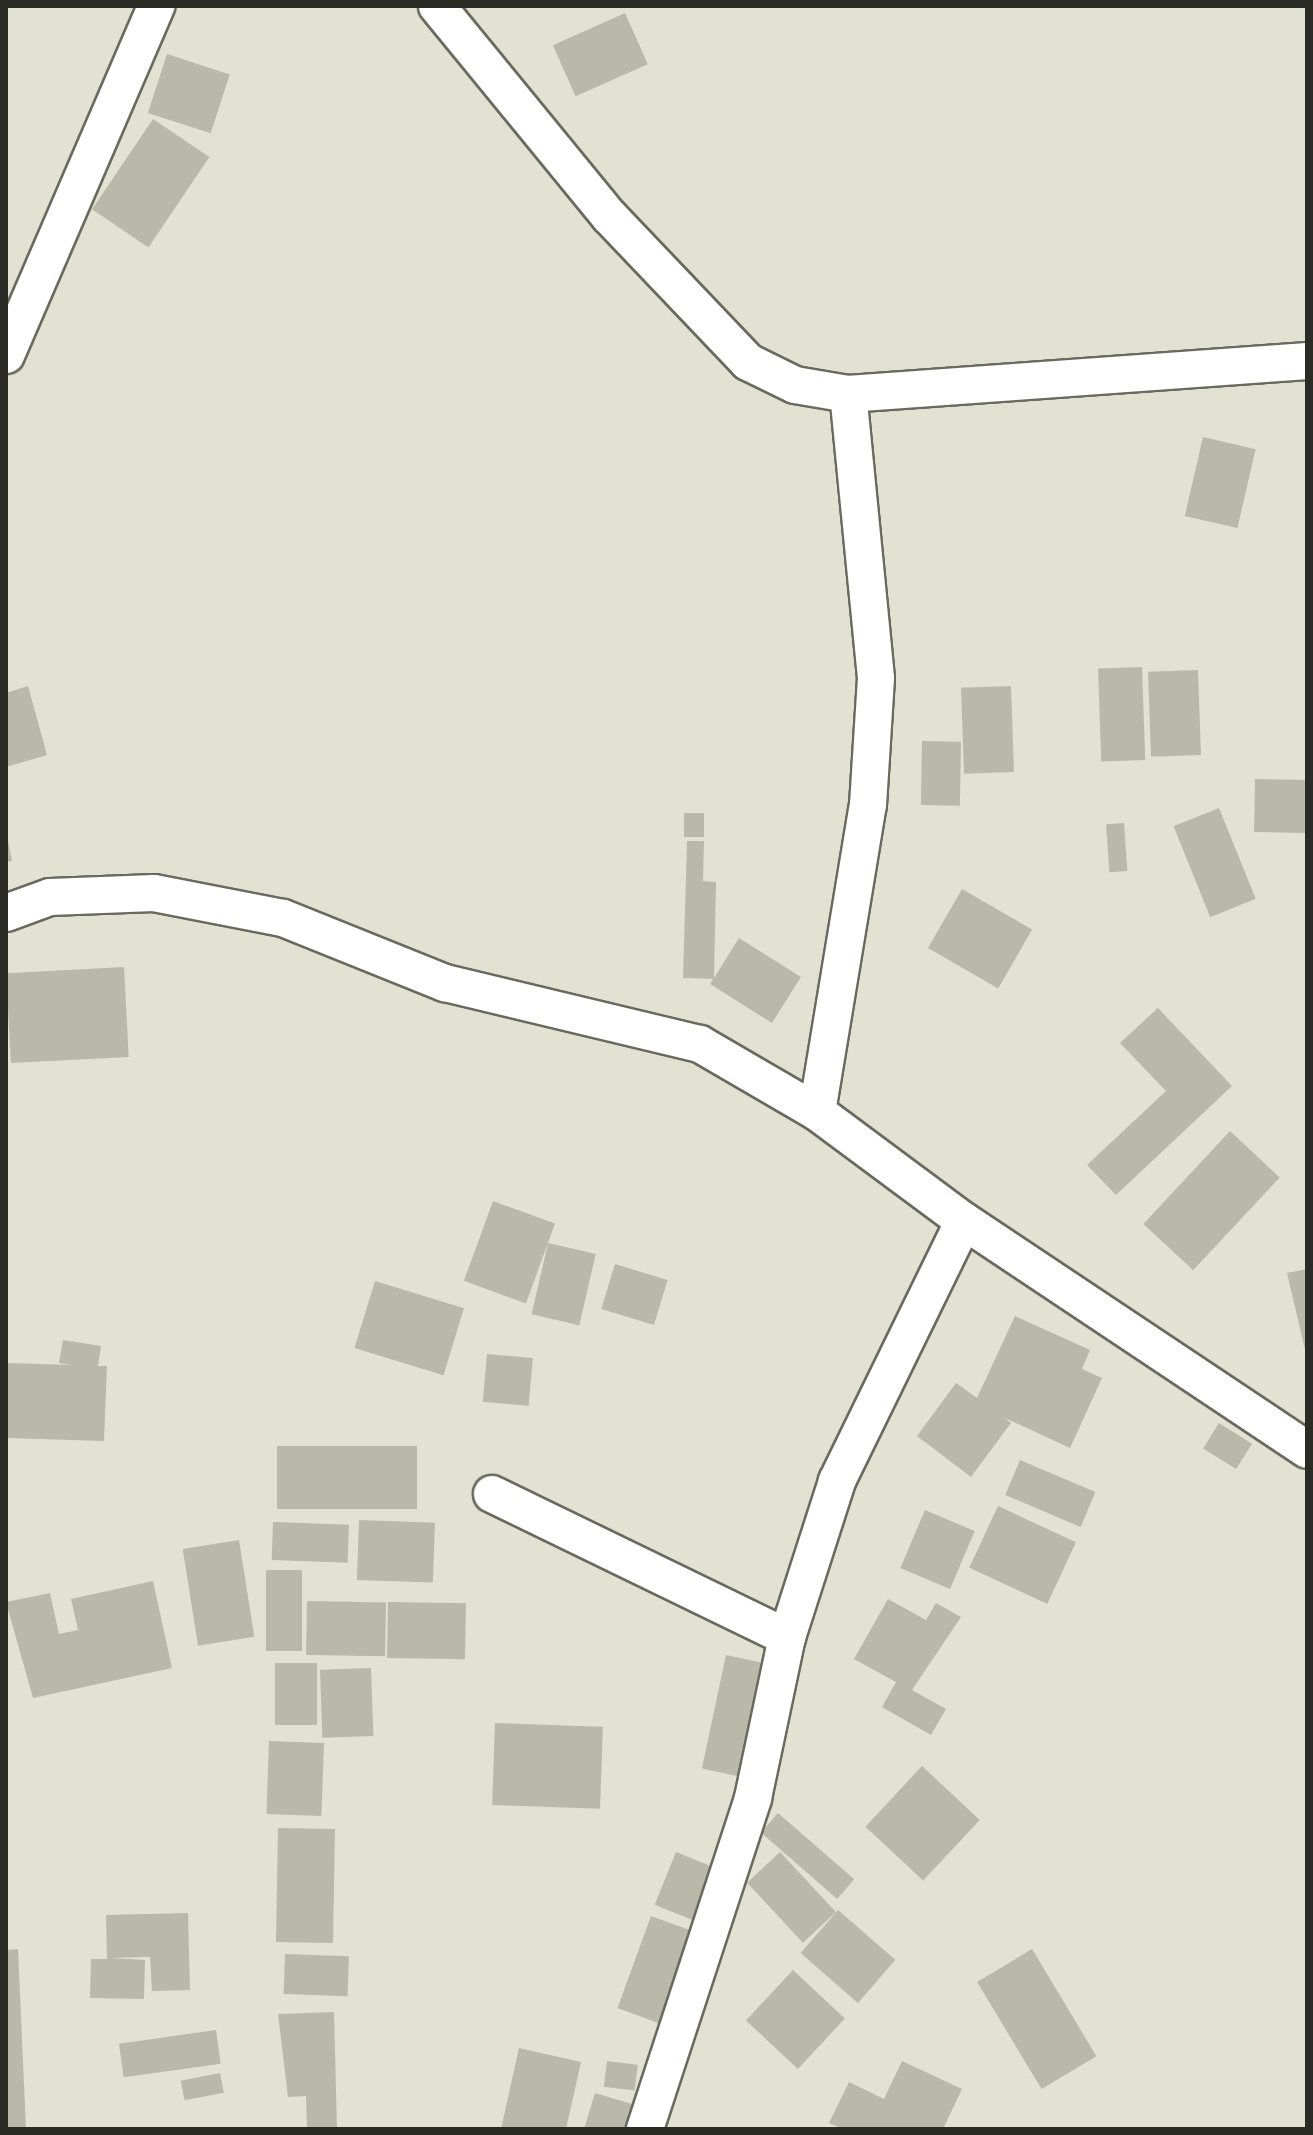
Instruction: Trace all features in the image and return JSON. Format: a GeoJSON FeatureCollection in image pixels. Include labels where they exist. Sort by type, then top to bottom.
{"type":"FeatureCollection","features":[{"type":"Feature","properties":{"kind":"street"},"geometry":{"type":"LineString","coordinates":[[6,355],[156,6]]}},
{"type":"Feature","properties":{"kind":"street"},"geometry":{"type":"LineString","coordinates":[[437,6],[609,216],[748,362],[795,385],[848,394],[1307,361]]}},
{"type":"Feature","properties":{"kind":"street"},"geometry":{"type":"LineString","coordinates":[[817,1112],[868,805],[876,678],[848,394]]}},
{"type":"Feature","properties":{"kind":"street"},"geometry":{"type":"LineString","coordinates":[[6,913],[50,897],[154,893],[283,918],[445,983],[700,1044],[817,1112],[964,1221],[1307,1450]]}},
{"type":"Feature","properties":{"kind":"street"},"geometry":{"type":"LineString","coordinates":[[645,2129],[753,1798],[787,1637],[837,1481],[964,1221]]}},
{"type":"Feature","properties":{"kind":"street"},"geometry":{"type":"LineString","coordinates":[[492,1494],[787,1637]]}},
{"type":"Feature","properties":{"kind":"building"},"geometry":{"type":"Polygon","coordinates":[[[625,13],[648,64],[576,96],[553,45],[625,13]]]}},
{"type":"Feature","properties":{"kind":"building"},"geometry":{"type":"Polygon","coordinates":[[[167,54],[230,74],[211,133],[148,113],[167,54]]]}},
{"type":"Feature","properties":{"kind":"building"},"geometry":{"type":"Polygon","coordinates":[[[153,119],[209,157],[148,247],[92,209],[153,119]]]}},
{"type":"Feature","properties":{"kind":"building"},"geometry":{"type":"Polygon","coordinates":[[[1203,437],[1256,449],[1237,528],[1185,516],[1203,437]]]}},
{"type":"Feature","properties":{"kind":"building"},"geometry":{"type":"Polygon","coordinates":[[[1142,667],[1145,760],[1101,761],[1098,669],[1142,667]]]}},
{"type":"Feature","properties":{"kind":"building"},"geometry":{"type":"Polygon","coordinates":[[[1198,670],[1201,755],[1151,757],[1148,672],[1198,670]]]}},
{"type":"Feature","properties":{"kind":"building"},"geometry":{"type":"Polygon","coordinates":[[[28,686],[47,755],[6,767],[6,693],[28,686]]]}},
{"type":"Feature","properties":{"kind":"building"},"geometry":{"type":"Polygon","coordinates":[[[1011,686],[1014,772],[964,774],[961,688],[1011,686]]]}},
{"type":"Feature","properties":{"kind":"building"},"geometry":{"type":"Polygon","coordinates":[[[922,741],[961,742],[960,806],[921,805],[922,741]]]}},
{"type":"Feature","properties":{"kind":"building"},"geometry":{"type":"Polygon","coordinates":[[[1255,779],[1307,780],[1306,833],[1254,832],[1255,779]]]}},
{"type":"Feature","properties":{"kind":"building"},"geometry":{"type":"Polygon","coordinates":[[[1219,808],[1256,899],[1210,917],[1174,826],[1219,808]]]}},
{"type":"Feature","properties":{"kind":"building"},"geometry":{"type":"Polygon","coordinates":[[[684,813],[704,813],[704,837],[684,837],[684,813]]]}},
{"type":"Feature","properties":{"kind":"building"},"geometry":{"type":"Polygon","coordinates":[[[1124,823],[1127,871],[1109,872],[1106,824],[1124,823]]]}},
{"type":"Feature","properties":{"kind":"building"},"geometry":{"type":"Polygon","coordinates":[[[6,830],[12,861],[6,862],[6,830]]]}},
{"type":"Feature","properties":{"kind":"building"},"geometry":{"type":"Polygon","coordinates":[[[687,841],[704,841],[703,881],[716,882],[714,978],[739,938],[801,977],[772,1023],[710,984],[713,979],[683,978],[687,841]]]}},
{"type":"Feature","properties":{"kind":"building"},"geometry":{"type":"Polygon","coordinates":[[[962,889],[1032,930],[998,988],[928,948],[962,889]]]}},
{"type":"Feature","properties":{"kind":"building"},"geometry":{"type":"Polygon","coordinates":[[[124,967],[129,1057],[11,1063],[6,973],[124,967]]]}},
{"type":"Feature","properties":{"kind":"building"},"geometry":{"type":"Polygon","coordinates":[[[1158,1008],[1232,1086],[1116,1195],[1087,1165],[1166,1091],[1120,1043],[1158,1008]]]}},
{"type":"Feature","properties":{"kind":"building"},"geometry":{"type":"Polygon","coordinates":[[[1230,1131],[1280,1177],[1193,1270],[1143,1224],[1230,1131]]]}},
{"type":"Feature","properties":{"kind":"building"},"geometry":{"type":"Polygon","coordinates":[[[493,1201],[555,1224],[526,1303],[464,1281],[493,1201]]]}},
{"type":"Feature","properties":{"kind":"building"},"geometry":{"type":"Polygon","coordinates":[[[548,1243],[596,1254],[579,1325],[532,1314],[548,1243]]]}},
{"type":"Feature","properties":{"kind":"building"},"geometry":{"type":"Polygon","coordinates":[[[615,1264],[668,1280],[654,1325],[601,1309],[615,1264]]]}},
{"type":"Feature","properties":{"kind":"building"},"geometry":{"type":"Polygon","coordinates":[[[1307,1269],[1307,1354],[1306,1354],[1287,1273],[1307,1269]]]}},
{"type":"Feature","properties":{"kind":"building"},"geometry":{"type":"Polygon","coordinates":[[[375,1281],[464,1308],[443,1375],[355,1348],[375,1281]]]}},
{"type":"Feature","properties":{"kind":"building"},"geometry":{"type":"Polygon","coordinates":[[[1015,1316],[1090,1350],[1082,1369],[1102,1378],[1070,1448],[1005,1418],[1011,1423],[971,1477],[917,1436],[956,1383],[977,1398],[1015,1316]]]}},
{"type":"Feature","properties":{"kind":"building"},"geometry":{"type":"Polygon","coordinates":[[[63,1340],[101,1346],[98,1366],[107,1366],[104,1441],[6,1438],[6,1363],[71,1365],[59,1363],[63,1340]]]}},
{"type":"Feature","properties":{"kind":"building"},"geometry":{"type":"Polygon","coordinates":[[[487,1354],[533,1358],[529,1406],[483,1402],[487,1354]]]}},
{"type":"Feature","properties":{"kind":"building"},"geometry":{"type":"Polygon","coordinates":[[[1219,1423],[1252,1444],[1236,1469],[1203,1448],[1219,1423]]]}},
{"type":"Feature","properties":{"kind":"building"},"geometry":{"type":"Polygon","coordinates":[[[277,1446],[417,1446],[417,1509],[277,1509],[277,1446]]]}},
{"type":"Feature","properties":{"kind":"building"},"geometry":{"type":"Polygon","coordinates":[[[1020,1460],[1095,1492],[1081,1527],[1005,1495],[1020,1460]]]}},
{"type":"Feature","properties":{"kind":"building"},"geometry":{"type":"Polygon","coordinates":[[[998,1506],[1076,1542],[1047,1604],[969,1568],[998,1506]]]}},
{"type":"Feature","properties":{"kind":"building"},"geometry":{"type":"Polygon","coordinates":[[[925,1510],[975,1531],[950,1589],[900,1568],[925,1510]]]}},
{"type":"Feature","properties":{"kind":"building"},"geometry":{"type":"Polygon","coordinates":[[[359,1520],[435,1523],[433,1583],[357,1580],[359,1520]]]}},
{"type":"Feature","properties":{"kind":"building"},"geometry":{"type":"Polygon","coordinates":[[[273,1522],[349,1525],[348,1563],[272,1560],[273,1522]]]}},
{"type":"Feature","properties":{"kind":"building"},"geometry":{"type":"Polygon","coordinates":[[[239,1540],[254,1637],[198,1646],[183,1549],[239,1540]]]}},
{"type":"Feature","properties":{"kind":"building"},"geometry":{"type":"Polygon","coordinates":[[[266,1570],[302,1570],[302,1651],[266,1651],[266,1570]]]}},
{"type":"Feature","properties":{"kind":"building"},"geometry":{"type":"Polygon","coordinates":[[[153,1581],[172,1668],[33,1698],[6,1602],[50,1593],[59,1634],[78,1630],[71,1599],[153,1581]]]}},
{"type":"Feature","properties":{"kind":"building"},"geometry":{"type":"Polygon","coordinates":[[[888,1599],[926,1620],[936,1603],[961,1617],[912,1690],[946,1709],[931,1735],[882,1707],[896,1682],[854,1659],[888,1599]]]}},
{"type":"Feature","properties":{"kind":"building"},"geometry":{"type":"Polygon","coordinates":[[[307,1601],[386,1602],[385,1656],[306,1655],[307,1601]]]}},
{"type":"Feature","properties":{"kind":"building"},"geometry":{"type":"Polygon","coordinates":[[[388,1602],[466,1603],[465,1659],[387,1658],[388,1602]]]}},
{"type":"Feature","properties":{"kind":"building"},"geometry":{"type":"Polygon","coordinates":[[[726,1655],[768,1664],[744,1777],[702,1768],[726,1655]]]}},
{"type":"Feature","properties":{"kind":"building"},"geometry":{"type":"Polygon","coordinates":[[[275,1663],[317,1663],[317,1725],[275,1725],[275,1663]]]}},
{"type":"Feature","properties":{"kind":"building"},"geometry":{"type":"Polygon","coordinates":[[[371,1668],[373,1736],[322,1738],[320,1670],[371,1668]]]}},
{"type":"Feature","properties":{"kind":"building"},"geometry":{"type":"Polygon","coordinates":[[[495,1723],[603,1727],[600,1809],[492,1805],[495,1723]]]}},
{"type":"Feature","properties":{"kind":"building"},"geometry":{"type":"Polygon","coordinates":[[[269,1741],[324,1743],[321,1816],[266,1814],[269,1741]]]}},
{"type":"Feature","properties":{"kind":"building"},"geometry":{"type":"Polygon","coordinates":[[[922,1766],[980,1820],[923,1881],[865,1827],[922,1766]]]}},
{"type":"Feature","properties":{"kind":"building"},"geometry":{"type":"Polygon","coordinates":[[[778,1813],[854,1879],[837,1899],[761,1833],[778,1813]]]}},
{"type":"Feature","properties":{"kind":"building"},"geometry":{"type":"Polygon","coordinates":[[[278,1828],[335,1829],[333,1943],[276,1942],[278,1828]]]}},
{"type":"Feature","properties":{"kind":"building"},"geometry":{"type":"Polygon","coordinates":[[[676,1852],[721,1870],[699,1923],[655,1905],[676,1852]]]}},
{"type":"Feature","properties":{"kind":"building"},"geometry":{"type":"Polygon","coordinates":[[[780,1852],[836,1912],[803,1943],[747,1883],[780,1852]]]}},
{"type":"Feature","properties":{"kind":"building"},"geometry":{"type":"Polygon","coordinates":[[[838,1910],[895,1960],[858,2003],[801,1953],[838,1910]]]}},
{"type":"Feature","properties":{"kind":"building"},"geometry":{"type":"Polygon","coordinates":[[[188,1913],[190,1990],[152,1991],[150,1957],[111,1958],[145,1960],[144,1999],[90,1998],[91,1959],[107,1959],[106,1915],[188,1913]]]}},
{"type":"Feature","properties":{"kind":"building"},"geometry":{"type":"Polygon","coordinates":[[[651,1916],[692,1931],[659,2023],[617,2008],[651,1916]]]}},
{"type":"Feature","properties":{"kind":"building"},"geometry":{"type":"Polygon","coordinates":[[[18,1949],[26,2129],[6,2129],[6,1950],[18,1949]]]}},
{"type":"Feature","properties":{"kind":"building"},"geometry":{"type":"Polygon","coordinates":[[[1032,1949],[1096,2056],[1042,2089],[977,1982],[1032,1949]]]}},
{"type":"Feature","properties":{"kind":"building"},"geometry":{"type":"Polygon","coordinates":[[[285,1954],[349,1956],[348,1996],[284,1994],[285,1954]]]}},
{"type":"Feature","properties":{"kind":"building"},"geometry":{"type":"Polygon","coordinates":[[[793,1970],[845,2018],[798,2069],[746,2020],[793,1970]]]}},
{"type":"Feature","properties":{"kind":"building"},"geometry":{"type":"Polygon","coordinates":[[[334,2012],[337,2129],[307,2129],[306,2096],[288,2097],[278,2014],[334,2012]]]}},
{"type":"Feature","properties":{"kind":"building"},"geometry":{"type":"Polygon","coordinates":[[[216,2030],[221,2064],[124,2077],[119,2044],[216,2030]]]}},
{"type":"Feature","properties":{"kind":"building"},"geometry":{"type":"Polygon","coordinates":[[[519,2048],[581,2062],[566,2129],[501,2129],[519,2048]]]}},
{"type":"Feature","properties":{"kind":"building"},"geometry":{"type":"Polygon","coordinates":[[[607,2061],[638,2065],[635,2091],[604,2087],[607,2061]]]}},
{"type":"Feature","properties":{"kind":"building"},"geometry":{"type":"Polygon","coordinates":[[[902,2061],[962,2089],[943,2129],[843,2129],[829,2123],[849,2082],[884,2099],[902,2061]]]}},
{"type":"Feature","properties":{"kind":"building"},"geometry":{"type":"Polygon","coordinates":[[[220,2073],[224,2093],[185,2100],[181,2081],[220,2073]]]}},
{"type":"Feature","properties":{"kind":"building"},"geometry":{"type":"Polygon","coordinates":[[[595,2093],[632,2104],[624,2129],[584,2129],[595,2093]]]}}]}
